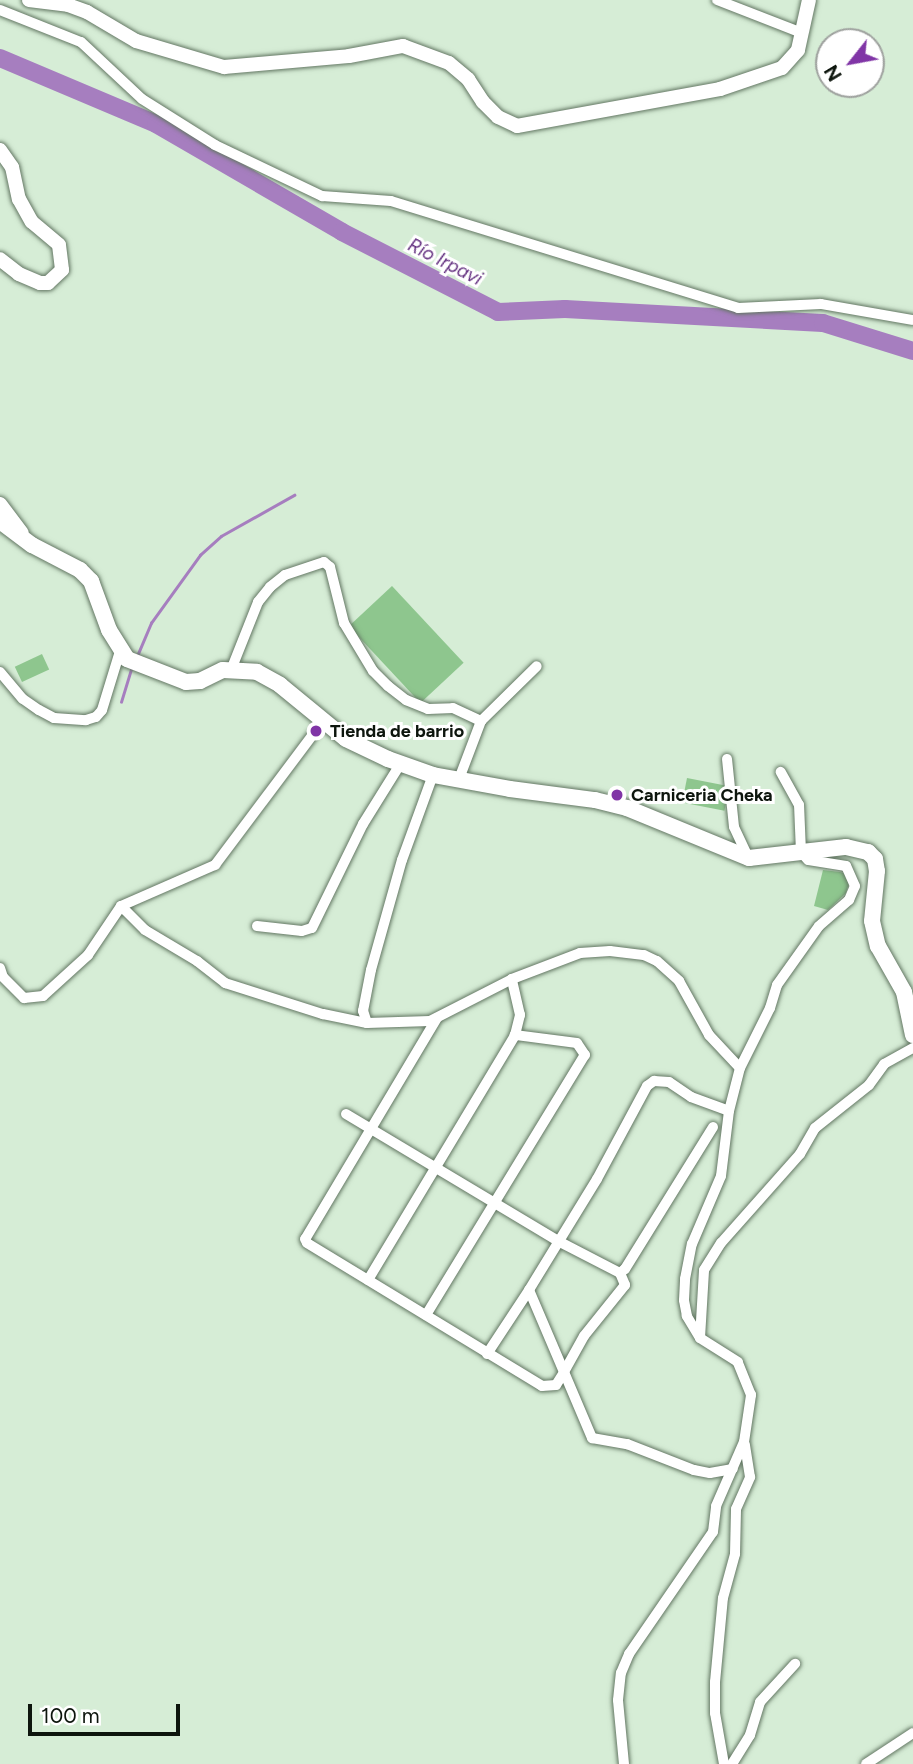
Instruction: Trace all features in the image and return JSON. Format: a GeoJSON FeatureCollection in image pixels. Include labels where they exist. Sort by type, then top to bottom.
{"type":"FeatureCollection","features":[{"type":"Feature","properties":{"kind":"main road"},"geometry":{"type":"LineString","coordinates":[[0,521],[32,545],[80,570],[91,581],[130,658],[186,682],[200,681],[231,670],[257,673],[280,685],[323,721],[368,751],[433,775],[595,800],[628,808],[749,858],[846,846],[868,852],[875,859],[872,921],[878,946],[906,1000],[913,1035]]}},
{"type":"Feature","properties":{"kind":"street"},"geometry":{"type":"LineString","coordinates":[[29,0],[78,8],[136,41],[224,67],[349,56],[403,46],[449,63],[468,79],[498,117],[517,126],[720,89],[782,68],[798,50],[809,0]]}},
{"type":"Feature","properties":{"kind":"street"},"geometry":{"type":"LineString","coordinates":[[717,0],[802,33]]}},
{"type":"Feature","properties":{"kind":"street"},"geometry":{"type":"LineString","coordinates":[[0,10],[81,42],[142,99],[215,145],[322,196],[391,201],[738,309],[821,304],[913,320]]}},
{"type":"Feature","properties":{"kind":"street"},"geometry":{"type":"LineString","coordinates":[[0,150],[12,167],[19,200],[25,212],[32,222],[59,245],[62,270],[48,283],[40,283],[19,274],[0,259]]}},
{"type":"Feature","properties":{"kind":"street"},"geometry":{"type":"LineString","coordinates":[[0,504],[32,545]]}},
{"type":"Feature","properties":{"kind":"street"},"geometry":{"type":"LineString","coordinates":[[231,670],[258,602],[270,587],[285,575],[324,562],[330,567],[344,624],[373,671],[406,700],[428,709],[453,708],[481,721]]}},
{"type":"Feature","properties":{"kind":"street"},"geometry":{"type":"LineString","coordinates":[[0,672],[23,699],[39,710],[54,718],[86,720],[96,717],[102,710],[130,658]]}},
{"type":"Feature","properties":{"kind":"street"},"geometry":{"type":"LineString","coordinates":[[458,779],[481,721],[537,666]]}},
{"type":"Feature","properties":{"kind":"street"},"geometry":{"type":"LineString","coordinates":[[0,968],[3,977],[24,998],[43,996],[81,962],[121,906],[215,865],[323,721]]}},
{"type":"Feature","properties":{"kind":"street"},"geometry":{"type":"LineString","coordinates":[[727,759],[734,827],[749,858]]}},
{"type":"Feature","properties":{"kind":"street"},"geometry":{"type":"LineString","coordinates":[[257,926],[302,931],[312,928],[363,824],[401,763]]}},
{"type":"Feature","properties":{"kind":"street"},"geometry":{"type":"LineString","coordinates":[[624,1764],[618,1700],[621,1673],[629,1654],[706,1546],[713,1532],[716,1506],[744,1442],[751,1395],[745,1375],[730,1356],[700,1338],[687,1316],[685,1279],[702,1217],[721,1176],[729,1111],[740,1068],[766,1018],[785,970],[819,926],[854,893],[855,881],[846,866],[808,860],[801,852],[799,805],[781,772]]}},
{"type":"Feature","properties":{"kind":"street"},"geometry":{"type":"LineString","coordinates":[[367,1023],[363,1011],[371,970],[402,860],[433,775]]}},
{"type":"Feature","properties":{"kind":"street"},"geometry":{"type":"LineString","coordinates":[[121,906],[145,930],[197,961],[225,983],[323,1014],[367,1023],[421,1024],[512,979],[580,953],[610,951],[644,955],[657,961],[679,981],[709,1035],[740,1068]]}},
{"type":"Feature","properties":{"kind":"street"},"geometry":{"type":"LineString","coordinates":[[368,1280],[433,1167],[515,1035],[520,1015],[512,979]]}},
{"type":"Feature","properties":{"kind":"street"},"geometry":{"type":"LineString","coordinates":[[346,1114],[373,1130],[433,1167],[558,1241],[620,1273],[625,1285],[584,1336],[555,1385],[542,1386],[487,1354],[307,1244],[305,1239],[373,1130],[437,1018]]}},
{"type":"Feature","properties":{"kind":"street"},"geometry":{"type":"LineString","coordinates":[[426,1315],[585,1055],[577,1043],[515,1035]]}},
{"type":"Feature","properties":{"kind":"street"},"geometry":{"type":"LineString","coordinates":[[700,1338],[704,1270],[721,1243],[800,1154],[815,1128],[869,1085],[884,1064],[913,1048]]}},
{"type":"Feature","properties":{"kind":"street"},"geometry":{"type":"LineString","coordinates":[[487,1354],[597,1179],[647,1086],[654,1081],[669,1082],[715,1108],[729,1111]]}},
{"type":"Feature","properties":{"kind":"street"},"geometry":{"type":"LineString","coordinates":[[620,1273],[713,1127]]}},
{"type":"Feature","properties":{"kind":"street"},"geometry":{"type":"LineString","coordinates":[[529,1290],[592,1438],[626,1444],[694,1470],[710,1473],[733,1469]]}},
{"type":"Feature","properties":{"kind":"street"},"geometry":{"type":"LineString","coordinates":[[724,1764],[715,1713],[715,1682],[726,1580],[735,1554],[736,1508],[750,1477],[744,1442]]}},
{"type":"Feature","properties":{"kind":"street"},"geometry":{"type":"LineString","coordinates":[[732,1764],[750,1735],[760,1702],[794,1664]]}},
{"type":"Feature","properties":{"kind":"street"},"geometry":{"type":"LineString","coordinates":[[866,1764],[913,1733]]}},
{"type":"Feature","properties":{"kind":"green space"},"geometry":{"type":"Polygon","coordinates":[[[392,586],[464,663],[420,703],[349,626],[392,586]]]}},
{"type":"Feature","properties":{"kind":"green space"},"geometry":{"type":"Polygon","coordinates":[[[42,654],[49,669],[22,682],[15,667],[42,654]]]}},
{"type":"Feature","properties":{"kind":"green space"},"geometry":{"type":"Polygon","coordinates":[[[687,778],[729,786],[724,811],[682,803],[687,778]]]}},
{"type":"Feature","properties":{"kind":"green space"},"geometry":{"type":"Polygon","coordinates":[[[823,870],[846,874],[849,883],[846,893],[828,910],[814,906],[823,870]]]}},
{"type":"Feature","properties":{"kind":"waterway","name":"Río Irpavi"},"geometry":{"type":"LineString","coordinates":[[0,58],[156,124],[342,232],[498,312],[565,309],[823,323],[913,351]]}},
{"type":"Feature","properties":{"kind":"waterway"},"geometry":{"type":"LineString","coordinates":[[137,656],[151,623],[200,555],[221,536],[294,495]]}},
{"type":"Feature","properties":{"kind":"waterway"},"geometry":{"type":"LineString","coordinates":[[121,702],[131,669]]}},
{"type":"Feature","properties":{"kind":"place","name":"Tienda de barrio"},"geometry":{"type":"Point","coordinates":[316,731]}},
{"type":"Feature","properties":{"kind":"place","name":"Carniceria Cheka"},"geometry":{"type":"Point","coordinates":[617,795]}}]}
